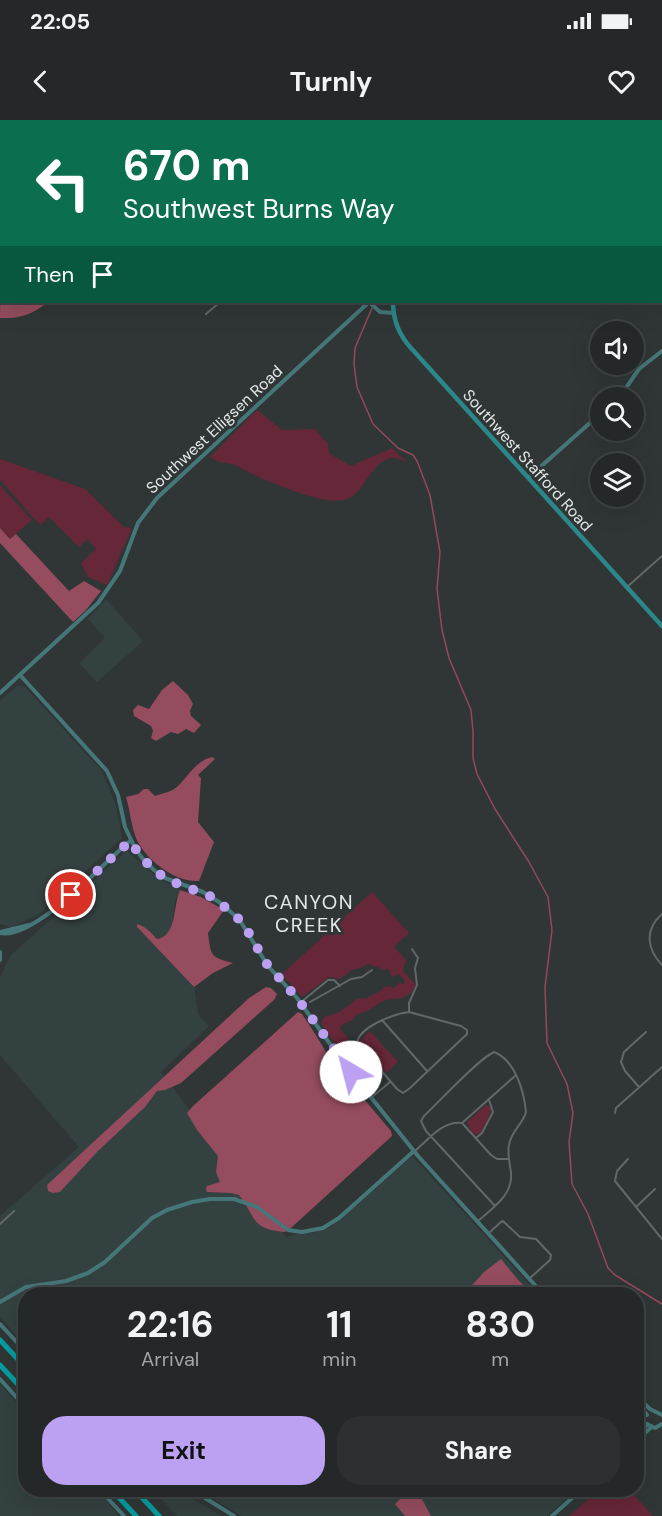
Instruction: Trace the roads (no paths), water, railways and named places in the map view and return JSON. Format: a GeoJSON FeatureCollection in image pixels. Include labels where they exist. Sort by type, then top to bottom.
{"type":"FeatureCollection","features":[{"type":"Feature","properties":{"kind":"highway"},"geometry":{"type":"LineString","coordinates":[[0,1340],[18,1359]]}},
{"type":"Feature","properties":{"kind":"highway"},"geometry":{"type":"LineString","coordinates":[[0,1365],[18,1384]]}},
{"type":"Feature","properties":{"kind":"highway"},"geometry":{"type":"LineString","coordinates":[[118,1497],[136,1516]]}},
{"type":"Feature","properties":{"kind":"highway"},"geometry":{"type":"LineString","coordinates":[[141,1497],[159,1516]]}},
{"type":"Feature","properties":{"kind":"main road","name":"Southwest Elligsen Road"},"geometry":{"type":"LineString","coordinates":[[0,693],[91,610],[105,594],[120,571],[138,523],[157,498],[367,303]]}},
{"type":"Feature","properties":{"kind":"main road"},"geometry":{"type":"LineString","coordinates":[[369,303],[380,312],[394,313]]}},
{"type":"Feature","properties":{"kind":"main road","name":"Southwest Stafford Road"},"geometry":{"type":"LineString","coordinates":[[393,303],[400,334],[411,348],[662,626]]}},
{"type":"Feature","properties":{"kind":"main road"},"geometry":{"type":"LineString","coordinates":[[627,387],[639,369],[662,351]]}},
{"type":"Feature","properties":{"kind":"main road"},"geometry":{"type":"LineString","coordinates":[[529,477],[590,423]]}},
{"type":"Feature","properties":{"kind":"main road"},"geometry":{"type":"LineString","coordinates":[[20,675],[107,771],[118,795],[124,827],[130,841],[142,858],[157,873],[212,897],[233,913],[246,928],[266,963],[300,1003],[345,1065],[414,1151],[536,1287]]}},
{"type":"Feature","properties":{"kind":"main road"},"geometry":{"type":"LineString","coordinates":[[0,933],[25,929],[51,913],[130,841]]}},
{"type":"Feature","properties":{"kind":"main road"},"geometry":{"type":"LineString","coordinates":[[0,952],[0,960]]}},
{"type":"Feature","properties":{"kind":"main road"},"geometry":{"type":"LineString","coordinates":[[26,1287],[66,1281],[93,1270],[105,1262],[152,1218],[167,1210],[192,1202],[218,1198],[237,1200],[257,1207],[288,1230],[302,1232],[322,1228],[339,1218],[414,1151]]}},
{"type":"Feature","properties":{"kind":"main road"},"geometry":{"type":"LineString","coordinates":[[0,1302],[18,1292]]}},
{"type":"Feature","properties":{"kind":"main road"},"geometry":{"type":"LineString","coordinates":[[0,1324],[18,1343]]}},
{"type":"Feature","properties":{"kind":"main road"},"geometry":{"type":"LineString","coordinates":[[0,1379],[18,1399]]}},
{"type":"Feature","properties":{"kind":"main road"},"geometry":{"type":"LineString","coordinates":[[644,1403],[653,1411],[661,1414]]}},
{"type":"Feature","properties":{"kind":"main road"},"geometry":{"type":"LineString","coordinates":[[644,1411],[647,1415],[647,1424],[644,1428]]}},
{"type":"Feature","properties":{"kind":"main road"},"geometry":{"type":"LineString","coordinates":[[647,1415],[653,1411]]}},
{"type":"Feature","properties":{"kind":"main road"},"geometry":{"type":"LineString","coordinates":[[647,1424],[652,1427],[661,1427]]}},
{"type":"Feature","properties":{"kind":"main road"},"geometry":{"type":"LineString","coordinates":[[644,1433],[652,1427]]}},
{"type":"Feature","properties":{"kind":"main road"},"geometry":{"type":"LineString","coordinates":[[106,1497],[123,1516]]}},
{"type":"Feature","properties":{"kind":"main road"},"geometry":{"type":"LineString","coordinates":[[203,1497],[234,1516]]}},
{"type":"Feature","properties":{"kind":"main road"},"geometry":{"type":"LineString","coordinates":[[552,1516],[573,1497]]}},
{"type":"Feature","properties":{"kind":"street"},"geometry":{"type":"LineString","coordinates":[[206,314],[219,303]]}},
{"type":"Feature","properties":{"kind":"street"},"geometry":{"type":"LineString","coordinates":[[627,587],[662,556]]}},
{"type":"Feature","properties":{"kind":"street"},"geometry":{"type":"LineString","coordinates":[[662,914],[651,927],[649,939],[652,952],[662,965]]}},
{"type":"Feature","properties":{"kind":"street"},"geometry":{"type":"LineString","coordinates":[[409,1012],[409,1003],[418,982],[415,968],[418,958],[412,949]]}},
{"type":"Feature","properties":{"kind":"street"},"geometry":{"type":"LineString","coordinates":[[310,1002],[372,970]]}},
{"type":"Feature","properties":{"kind":"street"},"geometry":{"type":"LineString","coordinates":[[300,1003],[328,980],[334,980],[340,986]]}},
{"type":"Feature","properties":{"kind":"street"},"geometry":{"type":"LineString","coordinates":[[409,1012],[461,1026],[467,1030],[466,1036],[403,1093],[390,1082],[374,1062],[360,1052],[357,1042],[358,1036],[382,1020],[391,1015],[409,1012]]}},
{"type":"Feature","properties":{"kind":"street"},"geometry":{"type":"LineString","coordinates":[[382,1020],[428,1071]]}},
{"type":"Feature","properties":{"kind":"street"},"geometry":{"type":"LineString","coordinates":[[639,1087],[624,1071],[621,1059],[646,1032]]}},
{"type":"Feature","properties":{"kind":"street"},"geometry":{"type":"LineString","coordinates":[[345,1065],[360,1052]]}},
{"type":"Feature","properties":{"kind":"street"},"geometry":{"type":"LineString","coordinates":[[477,1222],[495,1206],[510,1187],[510,1138],[526,1112],[516,1074],[498,1053],[494,1052],[488,1055],[422,1118],[421,1124],[495,1206]]}},
{"type":"Feature","properties":{"kind":"street"},"geometry":{"type":"LineString","coordinates":[[615,1113],[616,1109],[662,1067]]}},
{"type":"Feature","properties":{"kind":"street"},"geometry":{"type":"LineString","coordinates":[[414,1151],[448,1124],[462,1123],[516,1074]]}},
{"type":"Feature","properties":{"kind":"street"},"geometry":{"type":"LineString","coordinates":[[372,1097],[390,1082]]}},
{"type":"Feature","properties":{"kind":"street"},"geometry":{"type":"LineString","coordinates":[[476,1138],[482,1133],[493,1112],[489,1100]]}},
{"type":"Feature","properties":{"kind":"street"},"geometry":{"type":"LineString","coordinates":[[462,1123],[494,1157],[509,1160]]}},
{"type":"Feature","properties":{"kind":"street"},"geometry":{"type":"LineString","coordinates":[[628,1159],[616,1171],[615,1181],[662,1239]]}},
{"type":"Feature","properties":{"kind":"street"},"geometry":{"type":"LineString","coordinates":[[636,1207],[655,1189]]}},
{"type":"Feature","properties":{"kind":"street"},"geometry":{"type":"LineString","coordinates":[[0,1224],[14,1211]]}},
{"type":"Feature","properties":{"kind":"street"},"geometry":{"type":"LineString","coordinates":[[488,1234],[502,1221],[520,1237],[536,1239],[549,1253],[550,1260],[529,1280]]}},
{"type":"Feature","properties":{"kind":"waterway"},"geometry":{"type":"LineString","coordinates":[[372,308],[355,348],[354,364],[357,387],[373,424],[398,448],[413,455],[430,495],[440,552],[437,589],[442,630],[449,658],[471,710],[473,758],[477,774],[495,809],[548,897],[552,930],[545,987],[547,1043],[567,1084],[573,1113],[569,1142],[572,1184],[588,1214],[608,1268],[634,1287]]}},
{"type":"Feature","properties":{"kind":"waterway"},"geometry":{"type":"LineString","coordinates":[[644,1293],[662,1304]]}},
{"type":"Feature","properties":{"kind":"district","name":"CANYON CREEK"},"geometry":{"type":"Point","coordinates":[309,914]}}]}
